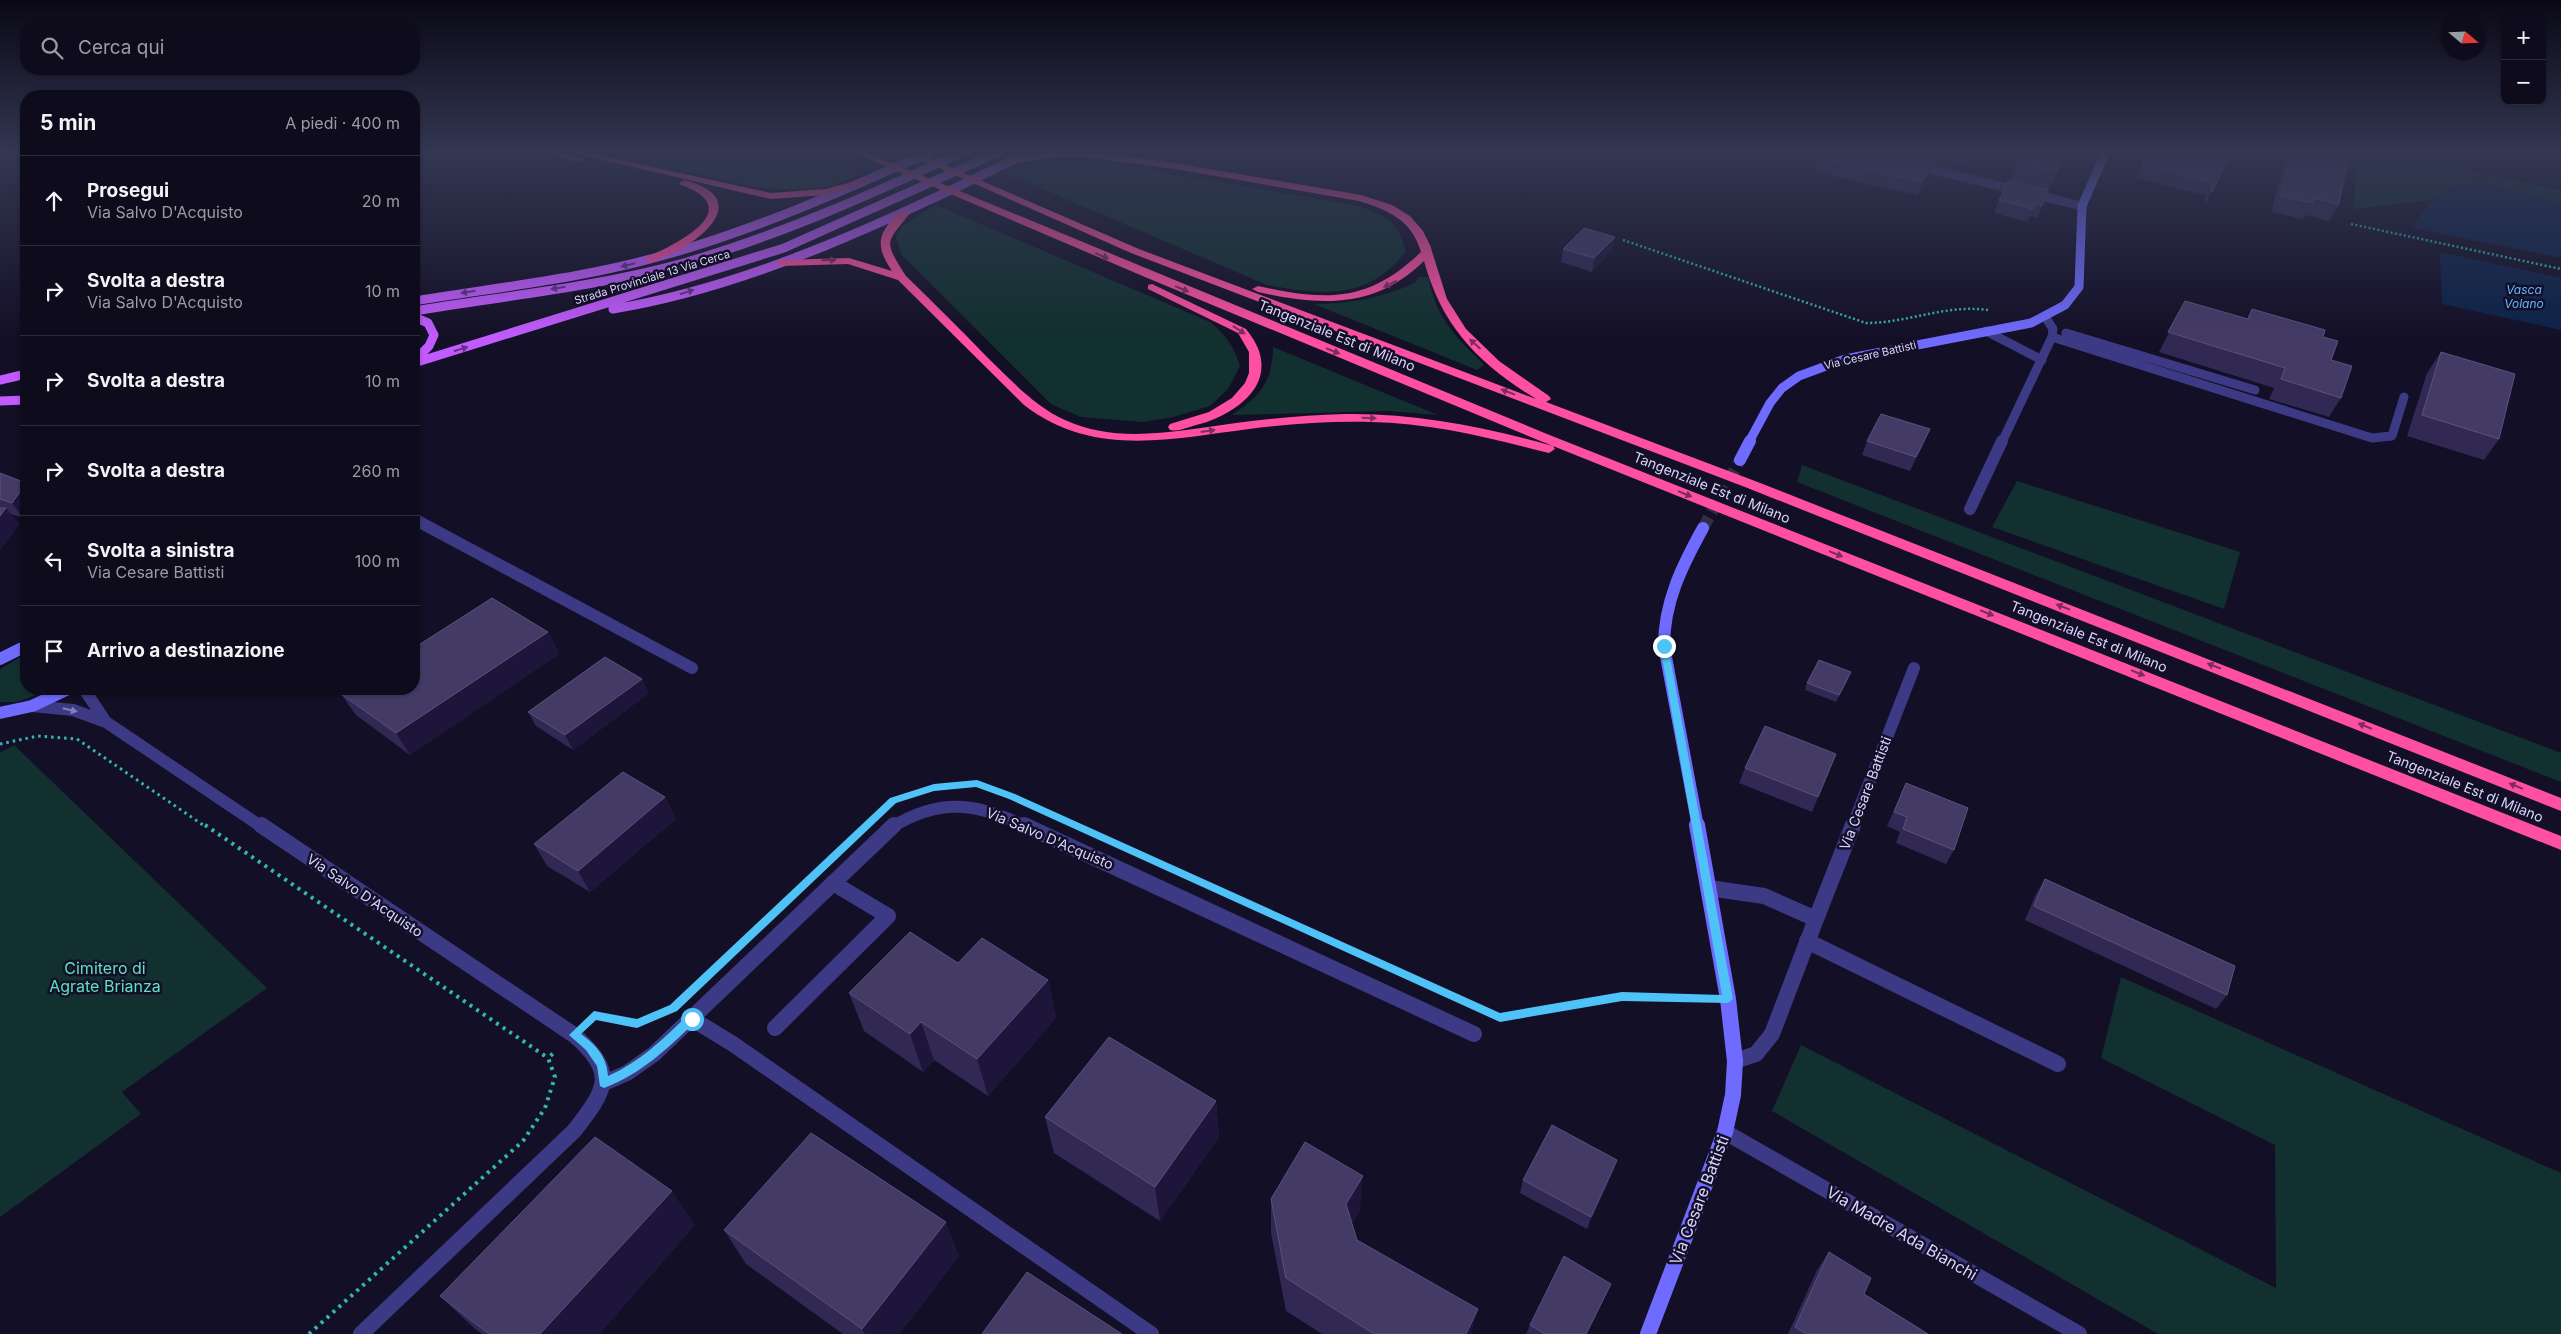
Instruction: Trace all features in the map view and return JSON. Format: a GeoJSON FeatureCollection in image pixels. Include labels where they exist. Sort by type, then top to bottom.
{"type":"FeatureCollection","features":[{"type":"Feature","properties":{"kind":"highway"},"geometry":{"type":"LineString","coordinates":[[651,259],[685,243],[707,225],[712,213]]}},
{"type":"Feature","properties":{"kind":"highway"},"geometry":{"type":"LineString","coordinates":[[905,213],[890,227],[884,243],[888,256],[902,278],[1023,399],[1062,424],[1094,434],[1142,435],[1198,432],[1306,419],[1390,419],[1436,423],[1498,434],[1639,476]]}},
{"type":"Feature","properties":{"kind":"highway","name":"Tangenziale Est di Milano"},"geometry":{"type":"LineString","coordinates":[[1001,213],[1137,271],[1639,476],[2343,754],[2561,843]]}},
{"type":"Feature","properties":{"kind":"highway","name":"Tangenziale Est di Milano"},"geometry":{"type":"LineString","coordinates":[[1048,213],[1135,251],[1750,484],[2561,804]]}},
{"type":"Feature","properties":{"kind":"highway"},"geometry":{"type":"LineString","coordinates":[[1402,213],[1414,223],[1424,240],[1426,253],[1452,319],[1470,340],[1523,386],[1559,406],[1750,484]]}},
{"type":"Feature","properties":{"kind":"highway"},"geometry":{"type":"LineString","coordinates":[[1135,251],[1203,270],[1247,286],[1291,297],[1312,299],[1350,296],[1385,287],[1404,276],[1426,253]]}},
{"type":"Feature","properties":{"kind":"highway"},"geometry":{"type":"LineString","coordinates":[[780,263],[841,260],[864,264],[902,278]]}},
{"type":"Feature","properties":{"kind":"highway"},"geometry":{"type":"LineString","coordinates":[[1137,271],[1153,288],[1242,331],[1251,340],[1257,358],[1254,380],[1238,400],[1225,409],[1201,420],[1142,435]]}},
{"type":"Feature","properties":{"kind":"main road"},"geometry":{"type":"LineString","coordinates":[[420,300],[582,274],[651,259],[748,230],[788,213]]}},
{"type":"Feature","properties":{"kind":"main road","name":"Strada Provinciale 13 Via Cerca"},"geometry":{"type":"LineString","coordinates":[[420,310],[610,280],[708,255],[824,213]]}},
{"type":"Feature","properties":{"kind":"main road","name":"Strada Provinciale 13 Via Cerca"},"geometry":{"type":"LineString","coordinates":[[420,360],[698,276],[792,245],[862,213]]}},
{"type":"Feature","properties":{"kind":"main road"},"geometry":{"type":"LineString","coordinates":[[570,315],[630,306],[664,298],[780,263],[904,213]]}},
{"type":"Feature","properties":{"kind":"main road"},"geometry":{"type":"LineString","coordinates":[[420,320],[428,323],[434,335],[429,346],[420,356]]}},
{"type":"Feature","properties":{"kind":"main road"},"geometry":{"type":"LineString","coordinates":[[0,380],[20,375]]}},
{"type":"Feature","properties":{"kind":"main road"},"geometry":{"type":"LineString","coordinates":[[0,385],[20,382]]}},
{"type":"Feature","properties":{"kind":"main road"},"geometry":{"type":"LineString","coordinates":[[0,401],[20,400]]}},
{"type":"Feature","properties":{"kind":"street","name":"Via Cesare Battisti"},"geometry":{"type":"LineString","coordinates":[[1740,460],[1770,403],[1782,388],[1799,376],[1845,359],[2014,326],[2046,318],[2060,310],[2073,298],[2078,287],[2082,213]]}},
{"type":"Feature","properties":{"kind":"street"},"geometry":{"type":"LineString","coordinates":[[2046,318],[2053,333],[2372,438],[2392,436],[2404,397]]}},
{"type":"Feature","properties":{"kind":"street"},"geometry":{"type":"LineString","coordinates":[[1986,331],[2042,360]]}},
{"type":"Feature","properties":{"kind":"street"},"geometry":{"type":"LineString","coordinates":[[1970,509],[2042,360],[2053,333]]}},
{"type":"Feature","properties":{"kind":"street"},"geometry":{"type":"LineString","coordinates":[[2053,333],[2255,390]]}},
{"type":"Feature","properties":{"kind":"street"},"geometry":{"type":"LineString","coordinates":[[420,522],[692,668]]}},
{"type":"Feature","properties":{"kind":"street","name":"Via Cesare Battisti"},"geometry":{"type":"LineString","coordinates":[[1648,1334],[1725,1132],[1733,1095],[1734,1061],[1728,999],[1664,646],[1662,626],[1674,581],[1703,528]]}},
{"type":"Feature","properties":{"kind":"street"},"geometry":{"type":"LineString","coordinates":[[0,659],[20,649]]}},
{"type":"Feature","properties":{"kind":"street","name":"Via Cesare Battisti"},"geometry":{"type":"LineString","coordinates":[[1734,1061],[1756,1054],[1772,1034],[1914,668]]}},
{"type":"Feature","properties":{"kind":"street"},"geometry":{"type":"LineString","coordinates":[[0,717],[55,695]]}},
{"type":"Feature","properties":{"kind":"street","name":"Via Salvo D'Acquisto"},"geometry":{"type":"LineString","coordinates":[[88,695],[106,722]]}},
{"type":"Feature","properties":{"kind":"street"},"geometry":{"type":"LineString","coordinates":[[0,712],[26,708]]}},
{"type":"Feature","properties":{"kind":"street","name":"Via Salvo D'Acquisto"},"geometry":{"type":"LineString","coordinates":[[26,708],[72,710],[106,722],[574,1035],[590,1047],[602,1065],[604,1083],[628,1073],[654,1054],[888,829],[912,814],[947,804],[974,806],[1022,824],[1474,1034]]}},
{"type":"Feature","properties":{"kind":"street"},"geometry":{"type":"LineString","coordinates":[[775,1028],[888,916],[833,883]]}},
{"type":"Feature","properties":{"kind":"street"},"geometry":{"type":"LineString","coordinates":[[1709,888],[1764,896],[1816,919]]}},
{"type":"Feature","properties":{"kind":"street"},"geometry":{"type":"LineString","coordinates":[[1807,941],[2058,1064]]}},
{"type":"Feature","properties":{"kind":"street"},"geometry":{"type":"LineString","coordinates":[[692,1019],[733,1044],[1150,1334]]}},
{"type":"Feature","properties":{"kind":"street"},"geometry":{"type":"LineString","coordinates":[[361,1334],[574,1131],[596,1105],[604,1083]]}},
{"type":"Feature","properties":{"kind":"street","name":"Via Madre Ada Bianchi"},"geometry":{"type":"LineString","coordinates":[[1725,1132],[2079,1334]]}},
{"type":"Feature","properties":{"kind":"path"},"geometry":{"type":"LineString","coordinates":[[2352,224],[2561,269]]}},
{"type":"Feature","properties":{"kind":"path"},"geometry":{"type":"LineString","coordinates":[[1623,240],[1866,322],[1881,324],[1959,306],[1988,310],[2014,326]]}},
{"type":"Feature","properties":{"kind":"path"},"geometry":{"type":"LineString","coordinates":[[0,744],[21,736],[50,735],[77,739],[548,1058],[554,1077],[550,1093],[545,1108],[524,1141],[309,1334]]}},
{"type":"Feature","properties":{"kind":"path"},"geometry":{"type":"LineString","coordinates":[[960,785],[977,784],[1003,793]]}},
{"type":"Feature","properties":{"kind":"path"},"geometry":{"type":"LineString","coordinates":[[1463,1001],[1500,1018],[1622,997],[1728,999]]}},
{"type":"Feature","properties":{"kind":"path"},"geometry":{"type":"LineString","coordinates":[[548,1058],[594,1015],[637,1023],[664,1012]]}},
{"type":"Feature","properties":{"kind":"green space"},"geometry":{"type":"Polygon","coordinates":[[[923,213],[955,213],[1210,322],[1229,341],[1240,366],[1228,389],[1210,406],[1173,417],[1143,422],[1081,417],[1051,404],[901,254],[896,237],[902,226],[923,213]]]}},
{"type":"Feature","properties":{"kind":"green space"},"geometry":{"type":"Polygon","coordinates":[[[1099,213],[1377,213],[1395,226],[1406,251],[1376,279],[1360,286],[1326,292],[1267,285],[1099,213]]]}},
{"type":"Feature","properties":{"kind":"green space"},"geometry":{"type":"Polygon","coordinates":[[[1419,277],[1428,277],[1436,305],[1448,326],[1484,365],[1477,370],[1314,304],[1341,303],[1390,293],[1415,283],[1419,277]]]}},
{"type":"Feature","properties":{"kind":"green space"},"geometry":{"type":"Polygon","coordinates":[[[1273,347],[1438,415],[1388,411],[1232,415],[1250,401],[1263,387],[1270,370],[1273,347]]]}},
{"type":"Feature","properties":{"kind":"green space"},"geometry":{"type":"Polygon","coordinates":[[[1802,465],[2561,753],[2561,782],[1797,482],[1802,465]]]}},
{"type":"Feature","properties":{"kind":"green space"},"geometry":{"type":"Polygon","coordinates":[[[2017,481],[2240,552],[2224,609],[1992,527],[2017,481]]]}},
{"type":"Feature","properties":{"kind":"green space"},"geometry":{"type":"Polygon","coordinates":[[[20,657],[20,695],[36,695],[17,702],[0,702],[0,669],[20,657]]]}},
{"type":"Feature","properties":{"kind":"green space","name":"Cimitero di Agrate Brianza"},"geometry":{"type":"Polygon","coordinates":[[[14,745],[267,988],[122,1092],[141,1114],[0,1217],[0,753],[14,745]]]}},
{"type":"Feature","properties":{"kind":"green space"},"geometry":{"type":"Polygon","coordinates":[[[2121,977],[2561,1173],[2561,1334],[2158,1334],[1772,1111],[1801,1045],[2276,1288],[2275,1145],[2101,1058],[2121,977]]]}},
{"type":"Feature","properties":{"kind":"water"},"geometry":{"type":"Polygon","coordinates":[[[2423,213],[2561,213],[2561,258],[2412,228],[2423,213]]]}},
{"type":"Feature","properties":{"kind":"water","name":"Vasca Volano"},"geometry":{"type":"Polygon","coordinates":[[[2440,252],[2561,278],[2561,330],[2442,304],[2440,252]]]}},
{"type":"Feature","properties":{"kind":"building"},"geometry":{"type":"Polygon","coordinates":[[[1584,228],[1615,237],[1594,258],[1563,249],[1584,228]]]}},
{"type":"Feature","properties":{"kind":"building"},"geometry":{"type":"Polygon","coordinates":[[[2185,301],[2248,319],[2252,309],[2325,330],[2323,337],[2338,341],[2331,360],[2352,366],[2341,398],[2281,379],[2285,368],[2168,332],[2185,301]]]}},
{"type":"Feature","properties":{"kind":"building"},"geometry":{"type":"Polygon","coordinates":[[[2441,352],[2515,374],[2499,439],[2422,415],[2441,352]]]}},
{"type":"Feature","properties":{"kind":"building"},"geometry":{"type":"Polygon","coordinates":[[[1881,414],[1930,429],[1916,457],[1867,441],[1881,414]]]}},
{"type":"Feature","properties":{"kind":"building"},"geometry":{"type":"Polygon","coordinates":[[[0,473],[20,481],[20,492],[12,503],[0,499],[0,473]]]}},
{"type":"Feature","properties":{"kind":"building"},"geometry":{"type":"Polygon","coordinates":[[[0,508],[6,508],[0,516],[0,508]]]}},
{"type":"Feature","properties":{"kind":"building"},"geometry":{"type":"Polygon","coordinates":[[[492,598],[548,632],[396,733],[342,695],[420,695],[420,644],[492,598]]]}},
{"type":"Feature","properties":{"kind":"building"},"geometry":{"type":"Polygon","coordinates":[[[605,657],[642,679],[565,735],[528,712],[605,657]]]}},
{"type":"Feature","properties":{"kind":"building"},"geometry":{"type":"Polygon","coordinates":[[[1819,660],[1851,672],[1839,695],[1807,683],[1819,660]]]}},
{"type":"Feature","properties":{"kind":"building"},"geometry":{"type":"Polygon","coordinates":[[[1765,726],[1836,754],[1818,797],[1745,768],[1765,726]]]}},
{"type":"Feature","properties":{"kind":"building"},"geometry":{"type":"Polygon","coordinates":[[[623,772],[665,797],[578,871],[534,844],[623,772]]]}},
{"type":"Feature","properties":{"kind":"building"},"geometry":{"type":"Polygon","coordinates":[[[1906,783],[1968,808],[1954,850],[1903,829],[1907,817],[1894,812],[1906,783]]]}},
{"type":"Feature","properties":{"kind":"building"},"geometry":{"type":"Polygon","coordinates":[[[2045,879],[2235,966],[2227,995],[2034,906],[2045,879]]]}},
{"type":"Feature","properties":{"kind":"building"},"geometry":{"type":"Polygon","coordinates":[[[910,932],[958,963],[982,938],[1048,980],[977,1059],[921,1022],[910,1034],[849,993],[910,932]]]}},
{"type":"Feature","properties":{"kind":"building"},"geometry":{"type":"Polygon","coordinates":[[[1109,1037],[1216,1101],[1155,1187],[1045,1117],[1109,1037]]]}},
{"type":"Feature","properties":{"kind":"building"},"geometry":{"type":"Polygon","coordinates":[[[1552,1125],[1617,1160],[1591,1217],[1523,1180],[1552,1125]]]}},
{"type":"Feature","properties":{"kind":"building"},"geometry":{"type":"Polygon","coordinates":[[[811,1133],[946,1222],[862,1329],[724,1230],[811,1133]]]}},
{"type":"Feature","properties":{"kind":"building"},"geometry":{"type":"Polygon","coordinates":[[[595,1137],[672,1191],[540,1334],[489,1334],[440,1296],[595,1137]]]}},
{"type":"Feature","properties":{"kind":"building"},"geometry":{"type":"Polygon","coordinates":[[[1305,1142],[1363,1176],[1346,1204],[1357,1240],[1478,1309],[1466,1334],[1374,1334],[1286,1278],[1271,1199],[1305,1142]]]}},
{"type":"Feature","properties":{"kind":"building"},"geometry":{"type":"Polygon","coordinates":[[[1829,1252],[1871,1278],[1864,1294],[1928,1334],[1806,1334],[1795,1327],[1829,1252]]]}},
{"type":"Feature","properties":{"kind":"building"},"geometry":{"type":"Polygon","coordinates":[[[1564,1256],[1611,1284],[1586,1334],[1545,1334],[1530,1325],[1564,1256]]]}},
{"type":"Feature","properties":{"kind":"building"},"geometry":{"type":"Polygon","coordinates":[[[1027,1272],[1122,1334],[982,1334],[1027,1272]]]}},
{"type":"Feature","properties":{"kind":"tunnel"},"geometry":{"type":"LineString","coordinates":[[1703,528],[1740,460]]}},
{"type":"Feature","properties":{"kind":"route"},"geometry":{"type":"LineString","coordinates":[[692,1019],[654,1054],[628,1073],[604,1083],[602,1065],[590,1047],[574,1035],[594,1015],[637,1023],[673,1008],[893,801],[934,787],[977,784],[1012,796],[1500,1018],[1622,997],[1728,999],[1664,646]]}}]}
